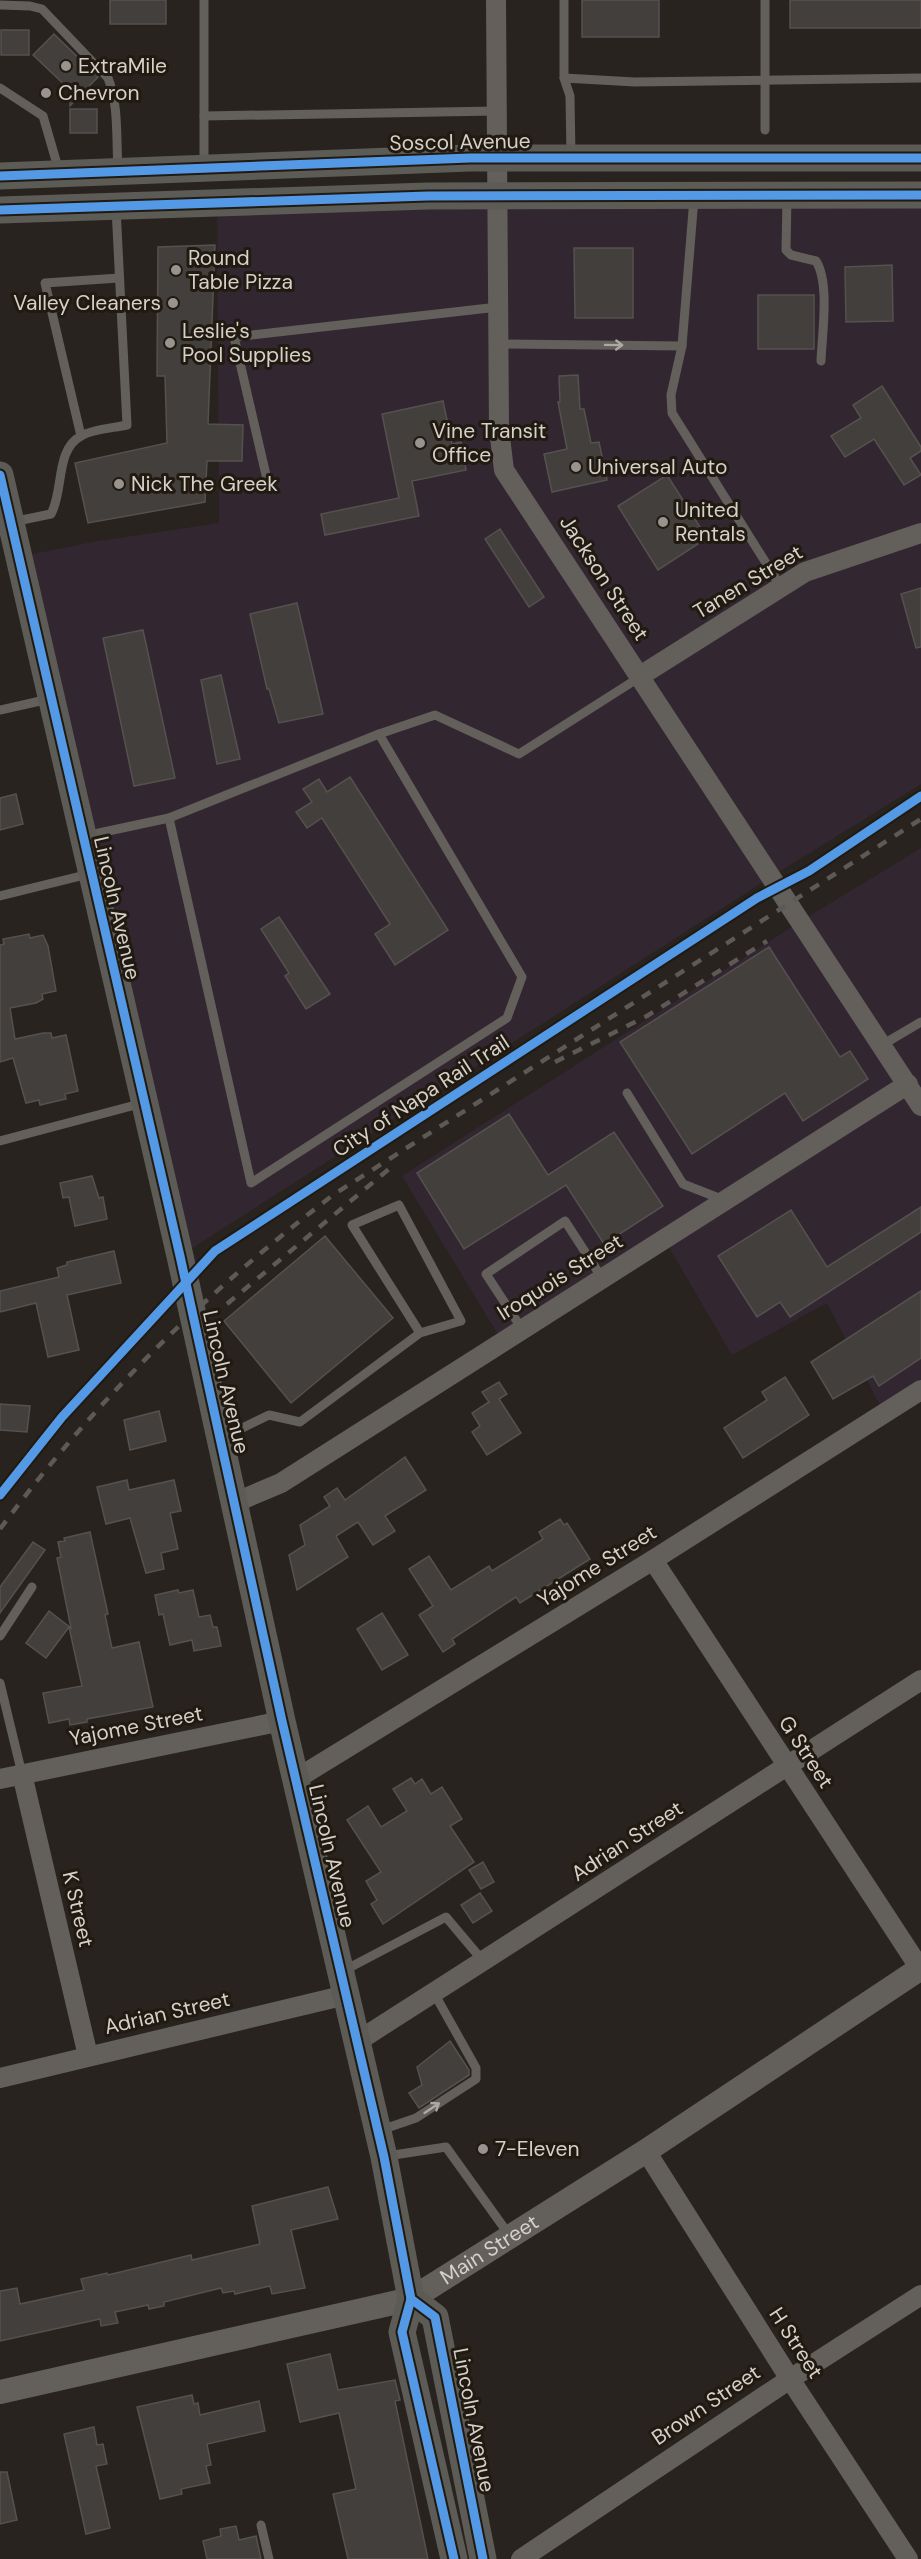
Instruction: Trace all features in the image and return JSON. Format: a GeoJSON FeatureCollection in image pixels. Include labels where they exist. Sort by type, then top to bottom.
{"type":"FeatureCollection","features":[{"type":"Feature","properties":{"kind":"main road","name":"Soscol Avenue"},"geometry":{"type":"LineString","coordinates":[[0,176],[496,158],[921,158]]}},
{"type":"Feature","properties":{"kind":"main road"},"geometry":{"type":"LineString","coordinates":[[0,210],[496,195],[921,195]]}},
{"type":"Feature","properties":{"kind":"main road","name":"Lincoln Avenue"},"geometry":{"type":"LineString","coordinates":[[0,475],[282,1721],[384,2157],[411,2299],[402,2332],[454,2559]]}},
{"type":"Feature","properties":{"kind":"main road","name":"Lincoln Avenue"},"geometry":{"type":"LineString","coordinates":[[411,2299],[435,2317],[483,2559]]}},
{"type":"Feature","properties":{"kind":"street","name":"Jackson Street"},"geometry":{"type":"LineString","coordinates":[[496,0],[498,344],[500,429],[504,470],[921,1106]]}},
{"type":"Feature","properties":{"kind":"street","name":"Tanen Street"},"geometry":{"type":"LineString","coordinates":[[640,676],[805,572],[921,533]]}},
{"type":"Feature","properties":{"kind":"street","name":"Iroquois Street"},"geometry":{"type":"LineString","coordinates":[[234,1503],[281,1483],[908,1084]]}},
{"type":"Feature","properties":{"kind":"street","name":"Yajome Street"},"geometry":{"type":"LineString","coordinates":[[296,1779],[653,1560],[921,1390]]}},
{"type":"Feature","properties":{"kind":"street","name":"G Street"},"geometry":{"type":"LineString","coordinates":[[653,1560],[921,1969]]}},
{"type":"Feature","properties":{"kind":"street","name":"Adrian Street"},"geometry":{"type":"LineString","coordinates":[[358,2041],[921,1680]]}},
{"type":"Feature","properties":{"kind":"street","name":"Yajome Street"},"geometry":{"type":"LineString","coordinates":[[0,1779],[282,1721]]}},
{"type":"Feature","properties":{"kind":"street","name":"K Street"},"geometry":{"type":"LineString","coordinates":[[22,1774],[88,2056]]}},
{"type":"Feature","properties":{"kind":"street","name":"Main Street"},"geometry":{"type":"LineString","coordinates":[[0,2392],[411,2299],[646,2151],[921,1969]]}},
{"type":"Feature","properties":{"kind":"street","name":"Adrian Street"},"geometry":{"type":"LineString","coordinates":[[0,2078],[88,2056],[343,1983]]}},
{"type":"Feature","properties":{"kind":"street","name":"H Street"},"geometry":{"type":"LineString","coordinates":[[646,2151],[790,2379],[908,2559]]}},
{"type":"Feature","properties":{"kind":"street","name":"Brown Street"},"geometry":{"type":"LineString","coordinates":[[533,2555],[790,2379],[921,2295]]}},
{"type":"Feature","properties":{"kind":"lane"},"geometry":{"type":"LineString","coordinates":[[204,0],[204,168]]}},
{"type":"Feature","properties":{"kind":"lane"},"geometry":{"type":"LineString","coordinates":[[564,0],[564,78],[570,96],[571,158]]}},
{"type":"Feature","properties":{"kind":"lane"},"geometry":{"type":"LineString","coordinates":[[765,0],[765,130]]}},
{"type":"Feature","properties":{"kind":"lane"},"geometry":{"type":"LineString","coordinates":[[0,5],[30,3],[42,9],[108,78],[113,90],[115,108],[118,171]]}},
{"type":"Feature","properties":{"kind":"lane"},"geometry":{"type":"LineString","coordinates":[[564,78],[635,81],[921,78]]}},
{"type":"Feature","properties":{"kind":"lane"},"geometry":{"type":"LineString","coordinates":[[0,88],[43,116],[59,173]]}},
{"type":"Feature","properties":{"kind":"lane"},"geometry":{"type":"LineString","coordinates":[[204,116],[496,111]]}},
{"type":"Feature","properties":{"kind":"lane"},"geometry":{"type":"LineString","coordinates":[[694,195],[682,346],[670,395],[672,413],[781,587]]}},
{"type":"Feature","properties":{"kind":"lane"},"geometry":{"type":"LineString","coordinates":[[787,195],[786,250],[799,258],[816,261],[821,269],[824,286],[821,361]]}},
{"type":"Feature","properties":{"kind":"lane"},"geometry":{"type":"LineString","coordinates":[[11,522],[51,514],[57,503],[68,449],[81,436],[127,425],[115,205]]}},
{"type":"Feature","properties":{"kind":"lane"},"geometry":{"type":"LineString","coordinates":[[81,436],[45,283],[119,278]]}},
{"type":"Feature","properties":{"kind":"lane"},"geometry":{"type":"LineString","coordinates":[[269,488],[234,337],[498,307]]}},
{"type":"Feature","properties":{"kind":"lane"},"geometry":{"type":"LineString","coordinates":[[498,344],[682,346]]}},
{"type":"Feature","properties":{"kind":"lane"},"geometry":{"type":"LineString","coordinates":[[83,837],[169,818],[379,734],[435,715],[519,754],[640,676]]}},
{"type":"Feature","properties":{"kind":"lane"},"geometry":{"type":"LineString","coordinates":[[0,711],[51,699]]}},
{"type":"Feature","properties":{"kind":"lane"},"geometry":{"type":"LineString","coordinates":[[169,818],[251,1183],[507,1018],[522,977],[379,734]]}},
{"type":"Feature","properties":{"kind":"lane"},"geometry":{"type":"LineString","coordinates":[[0,896],[91,874]]}},
{"type":"Feature","properties":{"kind":"lane"},"geometry":{"type":"LineString","coordinates":[[882,1046],[921,1022]]}},
{"type":"Feature","properties":{"kind":"lane"},"geometry":{"type":"LineString","coordinates":[[627,1093],[683,1184],[726,1201]]}},
{"type":"Feature","properties":{"kind":"lane"},"geometry":{"type":"LineString","coordinates":[[0,1141],[143,1103]]}},
{"type":"Feature","properties":{"kind":"lane"},"geometry":{"type":"LineString","coordinates":[[220,1439],[269,1415],[300,1422],[420,1333],[461,1321],[399,1205],[352,1225],[420,1333]]}},
{"type":"Feature","properties":{"kind":"lane"},"geometry":{"type":"LineString","coordinates":[[522,1329],[486,1274],[565,1221],[602,1278]]}},
{"type":"Feature","properties":{"kind":"lane"},"geometry":{"type":"LineString","coordinates":[[0,1636],[33,1587]]}},
{"type":"Feature","properties":{"kind":"lane"},"geometry":{"type":"LineString","coordinates":[[0,1683],[22,1774]]}},
{"type":"Feature","properties":{"kind":"lane"},"geometry":{"type":"LineString","coordinates":[[343,1983],[446,1917],[483,1961]]}},
{"type":"Feature","properties":{"kind":"lane"},"geometry":{"type":"LineString","coordinates":[[378,2130],[416,2118],[476,2079],[476,2068],[434,1993]]}},
{"type":"Feature","properties":{"kind":"lane"},"geometry":{"type":"LineString","coordinates":[[384,2157],[446,2147],[511,2238]]}},
{"type":"Feature","properties":{"kind":"lane"},"geometry":{"type":"LineString","coordinates":[[261,2525],[269,2559]]}},
{"type":"Feature","properties":{"kind":"shaded area"},"geometry":{"type":"Polygon","coordinates":[[[921,195],[921,784],[771,877],[180,1256],[19,557],[92,542],[219,523],[217,202],[921,195]]]}},
{"type":"Feature","properties":{"kind":"shaded area"},"geometry":{"type":"Polygon","coordinates":[[[921,848],[921,1390],[884,1413],[827,1303],[732,1355],[664,1239],[502,1341],[402,1176],[801,921],[921,848]]]}},
{"type":"Feature","properties":{"kind":"building"},"geometry":{"type":"Polygon","coordinates":[[[110,0],[166,0],[166,24],[110,24],[110,0]]]}},
{"type":"Feature","properties":{"kind":"building"},"geometry":{"type":"Polygon","coordinates":[[[582,0],[659,0],[659,37],[582,37],[582,0]]]}},
{"type":"Feature","properties":{"kind":"building"},"geometry":{"type":"Polygon","coordinates":[[[790,0],[921,0],[921,28],[790,28],[790,0]]]}},
{"type":"Feature","properties":{"kind":"building"},"geometry":{"type":"Polygon","coordinates":[[[1,30],[29,30],[29,55],[1,55],[1,30]]]}},
{"type":"Feature","properties":{"kind":"building","name":"ExtraMile"},"geometry":{"type":"Polygon","coordinates":[[[54,34],[98,77],[70,106],[70,90],[33,55],[54,34]]]}},
{"type":"Feature","properties":{"kind":"building"},"geometry":{"type":"Polygon","coordinates":[[[70,109],[97,109],[97,133],[70,133],[70,109]]]}},
{"type":"Feature","properties":{"kind":"building"},"geometry":{"type":"Polygon","coordinates":[[[215,245],[208,424],[243,425],[242,461],[207,461],[205,502],[88,523],[75,463],[167,443],[165,376],[157,376],[158,247],[215,245]]]}},
{"type":"Feature","properties":{"kind":"building"},"geometry":{"type":"Polygon","coordinates":[[[574,248],[633,248],[633,318],[575,318],[574,248]]]}},
{"type":"Feature","properties":{"kind":"building"},"geometry":{"type":"Polygon","coordinates":[[[892,265],[893,321],[846,322],[845,267],[892,265]]]}},
{"type":"Feature","properties":{"kind":"building"},"geometry":{"type":"Polygon","coordinates":[[[758,295],[814,295],[814,349],[758,349],[758,295]]]}},
{"type":"Feature","properties":{"kind":"building"},"geometry":{"type":"Polygon","coordinates":[[[578,375],[580,409],[584,409],[591,443],[599,442],[607,480],[552,492],[544,454],[567,449],[558,402],[560,402],[559,376],[578,375]]]}},
{"type":"Feature","properties":{"kind":"building"},"geometry":{"type":"Polygon","coordinates":[[[882,386],[921,447],[921,451],[910,458],[921,475],[904,485],[874,439],[845,457],[831,436],[861,418],[853,405],[882,386]]]}},
{"type":"Feature","properties":{"kind":"building","name":"Vine Transit Office"},"geometry":{"type":"Polygon","coordinates":[[[443,401],[452,444],[461,442],[466,470],[412,481],[419,516],[325,535],[321,514],[399,498],[382,414],[443,401]]]}},
{"type":"Feature","properties":{"kind":"building","name":"United Rentals"},"geometry":{"type":"Polygon","coordinates":[[[667,475],[707,538],[658,570],[618,506],[667,475]]]}},
{"type":"Feature","properties":{"kind":"building"},"geometry":{"type":"Polygon","coordinates":[[[500,529],[544,597],[529,607],[485,539],[500,529]]]}},
{"type":"Feature","properties":{"kind":"building"},"geometry":{"type":"Polygon","coordinates":[[[921,588],[921,647],[916,648],[901,594],[921,588]]]}},
{"type":"Feature","properties":{"kind":"building"},"geometry":{"type":"Polygon","coordinates":[[[297,603],[323,714],[279,723],[269,689],[267,689],[250,614],[297,603]]]}},
{"type":"Feature","properties":{"kind":"building"},"geometry":{"type":"Polygon","coordinates":[[[143,630],[175,778],[134,786],[103,638],[143,630]]]}},
{"type":"Feature","properties":{"kind":"building"},"geometry":{"type":"Polygon","coordinates":[[[221,675],[240,759],[217,764],[201,680],[221,675]]]}},
{"type":"Feature","properties":{"kind":"building"},"geometry":{"type":"Polygon","coordinates":[[[350,777],[448,930],[395,965],[375,934],[390,924],[322,818],[307,828],[296,812],[312,802],[303,789],[319,779],[327,792],[350,777]]]}},
{"type":"Feature","properties":{"kind":"building"},"geometry":{"type":"Polygon","coordinates":[[[16,794],[23,824],[0,830],[0,798],[16,794]]]}},
{"type":"Feature","properties":{"kind":"building"},"geometry":{"type":"Polygon","coordinates":[[[279,917],[330,994],[306,1009],[285,976],[289,973],[261,929],[279,917]]]}},
{"type":"Feature","properties":{"kind":"building"},"geometry":{"type":"Polygon","coordinates":[[[29,934],[30,938],[43,935],[48,946],[56,991],[42,994],[43,999],[36,1003],[10,1008],[15,1039],[43,1033],[51,1033],[52,1038],[66,1035],[78,1091],[65,1094],[66,1099],[40,1105],[39,1100],[26,1103],[13,1058],[0,1062],[0,945],[4,944],[3,939],[29,934]]]}},
{"type":"Feature","properties":{"kind":"building"},"geometry":{"type":"Polygon","coordinates":[[[769,947],[840,1057],[850,1051],[868,1079],[803,1121],[785,1093],[692,1154],[620,1042],[769,947]]]}},
{"type":"Feature","properties":{"kind":"building"},"geometry":{"type":"Polygon","coordinates":[[[509,1114],[548,1175],[614,1132],[663,1206],[604,1244],[566,1185],[464,1249],[417,1173],[509,1114]]]}},
{"type":"Feature","properties":{"kind":"building"},"geometry":{"type":"Polygon","coordinates":[[[92,1176],[99,1198],[103,1197],[107,1219],[75,1226],[69,1197],[63,1198],[60,1183],[92,1176]]]}},
{"type":"Feature","properties":{"kind":"building"},"geometry":{"type":"Polygon","coordinates":[[[921,1207],[921,1232],[790,1317],[780,1302],[757,1317],[718,1256],[791,1210],[827,1267],[921,1207]]]}},
{"type":"Feature","properties":{"kind":"building"},"geometry":{"type":"Polygon","coordinates":[[[325,1236],[393,1318],[291,1403],[224,1321],[325,1236]]]}},
{"type":"Feature","properties":{"kind":"building"},"geometry":{"type":"Polygon","coordinates":[[[114,1251],[121,1283],[67,1295],[79,1350],[48,1357],[36,1303],[0,1312],[0,1291],[59,1277],[57,1268],[67,1265],[67,1262],[114,1251]]]}},
{"type":"Feature","properties":{"kind":"building"},"geometry":{"type":"Polygon","coordinates":[[[921,1291],[921,1358],[879,1386],[873,1376],[833,1399],[811,1362],[921,1291]]]}},
{"type":"Feature","properties":{"kind":"building"},"geometry":{"type":"Polygon","coordinates":[[[785,1377],[809,1415],[743,1458],[724,1428],[767,1400],[762,1392],[785,1377]]]}},
{"type":"Feature","properties":{"kind":"building"},"geometry":{"type":"Polygon","coordinates":[[[499,1382],[507,1394],[499,1399],[521,1433],[487,1455],[472,1432],[480,1426],[472,1413],[489,1402],[482,1392],[499,1382]]]}},
{"type":"Feature","properties":{"kind":"building"},"geometry":{"type":"Polygon","coordinates":[[[0,1404],[30,1406],[27,1432],[0,1430],[0,1404]]]}},
{"type":"Feature","properties":{"kind":"building"},"geometry":{"type":"Polygon","coordinates":[[[159,1411],[166,1441],[130,1450],[124,1420],[159,1411]]]}},
{"type":"Feature","properties":{"kind":"building"},"geometry":{"type":"Polygon","coordinates":[[[405,1457],[426,1490],[385,1516],[395,1531],[373,1545],[358,1522],[336,1536],[348,1557],[297,1590],[289,1555],[305,1545],[300,1525],[330,1506],[324,1497],[337,1488],[345,1500],[405,1457]]]}},
{"type":"Feature","properties":{"kind":"building"},"geometry":{"type":"Polygon","coordinates":[[[127,1480],[129,1490],[174,1480],[181,1511],[170,1513],[178,1549],[161,1553],[164,1569],[146,1573],[130,1518],[106,1524],[97,1487],[127,1480]]]}},
{"type":"Feature","properties":{"kind":"building"},"geometry":{"type":"Polygon","coordinates":[[[560,1519],[564,1525],[567,1523],[590,1559],[520,1603],[516,1597],[452,1639],[455,1644],[443,1652],[419,1615],[433,1606],[409,1569],[429,1556],[451,1590],[489,1566],[492,1571],[543,1539],[539,1532],[560,1519]]]}},
{"type":"Feature","properties":{"kind":"building"},"geometry":{"type":"Polygon","coordinates":[[[90,1532],[108,1614],[105,1615],[112,1648],[139,1642],[153,1707],[87,1719],[87,1722],[70,1725],[69,1719],[49,1723],[43,1693],[82,1686],[69,1627],[46,1658],[26,1643],[49,1611],[71,1628],[57,1558],[61,1557],[58,1542],[65,1541],[64,1538],[90,1532]]]}},
{"type":"Feature","properties":{"kind":"building"},"geometry":{"type":"Polygon","coordinates":[[[33,1542],[45,1550],[0,1613],[0,1587],[33,1542]]]}},
{"type":"Feature","properties":{"kind":"building"},"geometry":{"type":"Polygon","coordinates":[[[178,1590],[179,1593],[193,1590],[199,1617],[210,1615],[213,1627],[217,1627],[221,1646],[194,1651],[192,1640],[170,1645],[163,1614],[159,1615],[155,1595],[178,1590]]]}},
{"type":"Feature","properties":{"kind":"building"},"geometry":{"type":"Polygon","coordinates":[[[382,1613],[408,1655],[382,1670],[357,1629],[382,1613]]]}},
{"type":"Feature","properties":{"kind":"building"},"geometry":{"type":"Polygon","coordinates":[[[411,1778],[415,1784],[422,1779],[431,1794],[442,1787],[462,1819],[450,1826],[474,1862],[383,1924],[371,1904],[377,1900],[366,1881],[381,1872],[347,1820],[368,1806],[381,1827],[407,1811],[393,1789],[411,1778]]]}},
{"type":"Feature","properties":{"kind":"building"},"geometry":{"type":"Polygon","coordinates":[[[483,1862],[494,1882],[481,1889],[469,1870],[483,1862]]]}},
{"type":"Feature","properties":{"kind":"building"},"geometry":{"type":"Polygon","coordinates":[[[480,1893],[492,1911],[473,1923],[461,1905],[480,1893]]]}},
{"type":"Feature","properties":{"kind":"building"},"geometry":{"type":"Polygon","coordinates":[[[450,2041],[469,2070],[469,2075],[419,2108],[409,2093],[422,2085],[417,2067],[450,2041]]]}},
{"type":"Feature","properties":{"kind":"building"},"geometry":{"type":"Polygon","coordinates":[[[328,2187],[338,2219],[291,2230],[305,2288],[272,2294],[270,2286],[235,2294],[234,2291],[223,2293],[221,2288],[164,2302],[164,2306],[149,2309],[148,2305],[115,2312],[118,2323],[101,2326],[100,2319],[0,2341],[0,2291],[17,2288],[20,2304],[84,2290],[81,2279],[107,2273],[108,2275],[191,2255],[192,2260],[260,2244],[252,2206],[328,2187]]]}},
{"type":"Feature","properties":{"kind":"building"},"geometry":{"type":"Polygon","coordinates":[[[330,2354],[338,2390],[395,2380],[400,2400],[395,2401],[428,2559],[348,2559],[333,2494],[356,2489],[339,2413],[300,2422],[287,2364],[330,2354]]]}},
{"type":"Feature","properties":{"kind":"building"},"geometry":{"type":"Polygon","coordinates":[[[192,2395],[194,2404],[198,2403],[200,2415],[259,2401],[265,2431],[207,2444],[211,2465],[206,2466],[210,2483],[181,2489],[182,2494],[160,2499],[137,2407],[192,2395]]]}},
{"type":"Feature","properties":{"kind":"building"},"geometry":{"type":"Polygon","coordinates":[[[94,2427],[97,2445],[103,2444],[107,2464],[96,2466],[110,2528],[86,2534],[64,2434],[94,2427]]]}},
{"type":"Feature","properties":{"kind":"building"},"geometry":{"type":"Polygon","coordinates":[[[0,2472],[7,2472],[17,2520],[0,2524],[0,2472]]]}},
{"type":"Feature","properties":{"kind":"building"},"geometry":{"type":"Polygon","coordinates":[[[236,2526],[239,2540],[256,2536],[261,2559],[207,2559],[203,2541],[221,2536],[220,2529],[236,2526]]]}},
{"type":"Feature","properties":{"kind":"railway"},"geometry":{"type":"LineString","coordinates":[[0,1529],[75,1435],[154,1350],[240,1271],[333,1195],[921,819]]}},
{"type":"Feature","properties":{"kind":"railway"},"geometry":{"type":"LineString","coordinates":[[555,1062],[647,1016],[767,941]]}},
{"type":"Feature","properties":{"kind":"railway"},"geometry":{"type":"LineString","coordinates":[[227,1304],[395,1164]]}},
{"type":"Feature","properties":{"kind":"cycle path"},"geometry":{"type":"LineString","coordinates":[[0,176],[470,158],[921,158]]}},
{"type":"Feature","properties":{"kind":"cycle path"},"geometry":{"type":"LineString","coordinates":[[0,210],[428,196],[921,195]]}},
{"type":"Feature","properties":{"kind":"cycle path"},"geometry":{"type":"LineString","coordinates":[[0,475],[180,1256],[282,1721],[384,2157],[411,2299],[402,2332],[454,2559]]}},
{"type":"Feature","properties":{"kind":"cycle path","name":"City of Napa Rail Trail"},"geometry":{"type":"LineString","coordinates":[[0,1495],[62,1417],[215,1251],[757,898],[809,871],[921,796]]}},
{"type":"Feature","properties":{"kind":"cycle path"},"geometry":{"type":"LineString","coordinates":[[411,2299],[435,2317],[483,2559]]}},
{"type":"Feature","properties":{"kind":"place","name":"ExtraMile"},"geometry":{"type":"Point","coordinates":[66,66]}},
{"type":"Feature","properties":{"kind":"place","name":"Chevron"},"geometry":{"type":"Point","coordinates":[46,93]}},
{"type":"Feature","properties":{"kind":"place","name":"Round Table Pizza"},"geometry":{"type":"Point","coordinates":[176,270]}},
{"type":"Feature","properties":{"kind":"place","name":"Valley Cleaners"},"geometry":{"type":"Point","coordinates":[173,303]}},
{"type":"Feature","properties":{"kind":"place","name":"Leslie's Pool Supplies"},"geometry":{"type":"Point","coordinates":[170,343]}},
{"type":"Feature","properties":{"kind":"place","name":"Vine Transit Office"},"geometry":{"type":"Point","coordinates":[420,443]}},
{"type":"Feature","properties":{"kind":"place","name":"Universal Auto"},"geometry":{"type":"Point","coordinates":[576,467]}},
{"type":"Feature","properties":{"kind":"place","name":"Nick The Greek"},"geometry":{"type":"Point","coordinates":[119,484]}},
{"type":"Feature","properties":{"kind":"place","name":"United Rentals"},"geometry":{"type":"Point","coordinates":[663,522]}},
{"type":"Feature","properties":{"kind":"place","name":"7-Eleven"},"geometry":{"type":"Point","coordinates":[483,2149]}}]}
